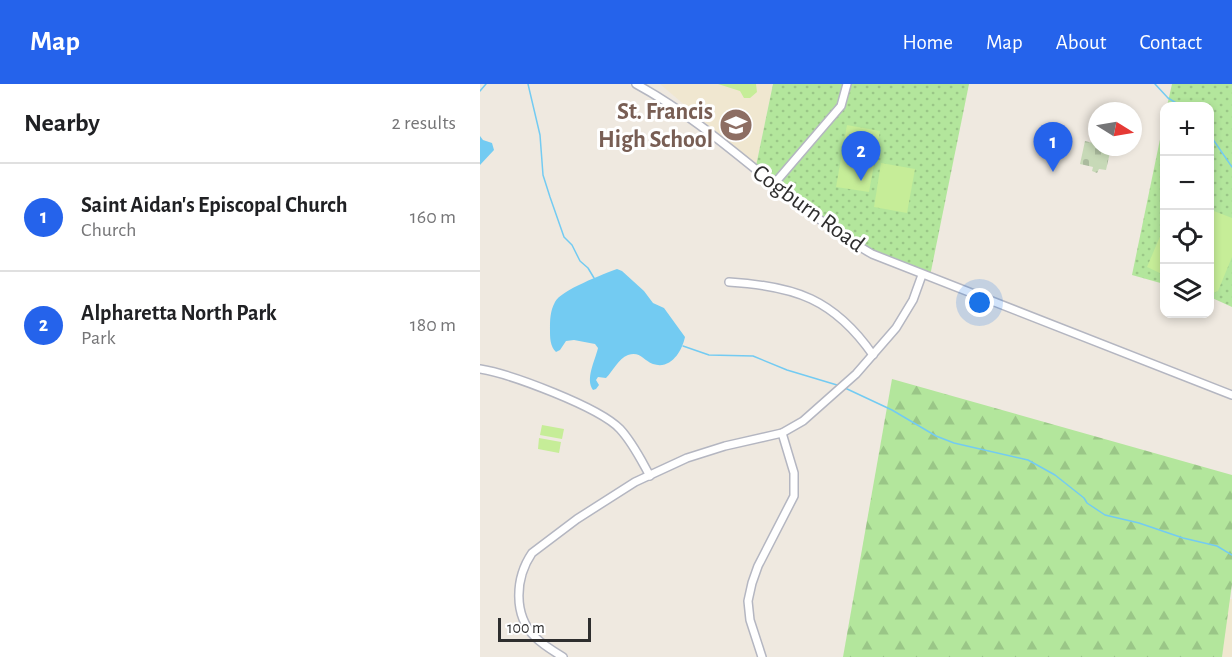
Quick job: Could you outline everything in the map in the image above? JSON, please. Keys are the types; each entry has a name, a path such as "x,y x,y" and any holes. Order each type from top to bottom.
{"street":[{"name":"Cogburn Road","path":"636,84 675,108 826,225 872,254 1232,395"},
{"path":"774,184 841,106 847,84"},
{"path":"563,657 530,632 522,615 519,587 527,561 538,546 635,483 687,458 725,446 782,433 803,421 827,401 873,355 896,328 913,300 922,275"},
{"path":"729,282 784,289 819,303 845,321 873,355"},
{"path":"480,369 536,386 605,417 625,435 650,476"},
{"path":"762,657 750,620 748,602 758,566 794,496 794,472 782,433"}],"shaded area":[{"name":"St. Francis High School","path":"660,84 773,84 756,166"},
{"path":"1229,599 1232,599 1232,657 1222,657"}],"green space":[{"path":"718,84 756,84 757,92 750,98 744,98 740,91"},
{"path":"773,84 969,84 929,281 858,242 795,202 756,166"},
{"path":"1172,84 1232,84 1232,307 1214,299 1214,102 1168,102"},
{"path":"847,125 880,131 869,192 836,187"},
{"path":"1160,139 1160,283 1132,275"},
{"path":"1085,141 1088,142 1088,156 1109,156 1106,170 1099,169 1097,173 1092,171 1093,167 1080,164"},
{"path":"881,163 915,169 907,213 874,207"},
{"path":"1214,211 1232,218 1232,257 1218,291 1214,293"},
{"path":"1160,236 1160,273 1147,267"},
{"path":"892,379 1232,475 1232,584 1222,657 843,657"},
{"path":"542,425 564,429 562,439 540,435"},
{"path":"539,438 561,442 559,453 538,449"}],"water":[{"path":"480,136 483,140 492,143 494,150 480,165"},
{"path":"617,269 644,291 653,303 664,308 685,337 675,358 670,362 653,364 639,355 628,355 618,362 606,378 598,377 596,380 599,385 593,390 590,375 598,348 595,344 574,340 566,341 556,352 550,339 551,312 555,302 565,292"}],"waterway":[{"path":"480,91 486,84"},
{"path":"528,84 540,135 543,175 550,197 564,237 594,278"},
{"path":"1155,84 1174,102"},
{"path":"1214,141 1232,167"},
{"path":"683,346 709,355 753,356 787,370 837,385"},
{"path":"845,388 892,410 936,436 954,443 1028,460 1055,475 1087,503 1105,515 1217,546 1232,555"}],"place":[{"name":"St. Francis High School","path":"736,125"},
{"name":"Saint Aidan's Episcopal Church","path":"1053,172"},
{"name":"Alpharetta North Park","path":"861,181"}]}
